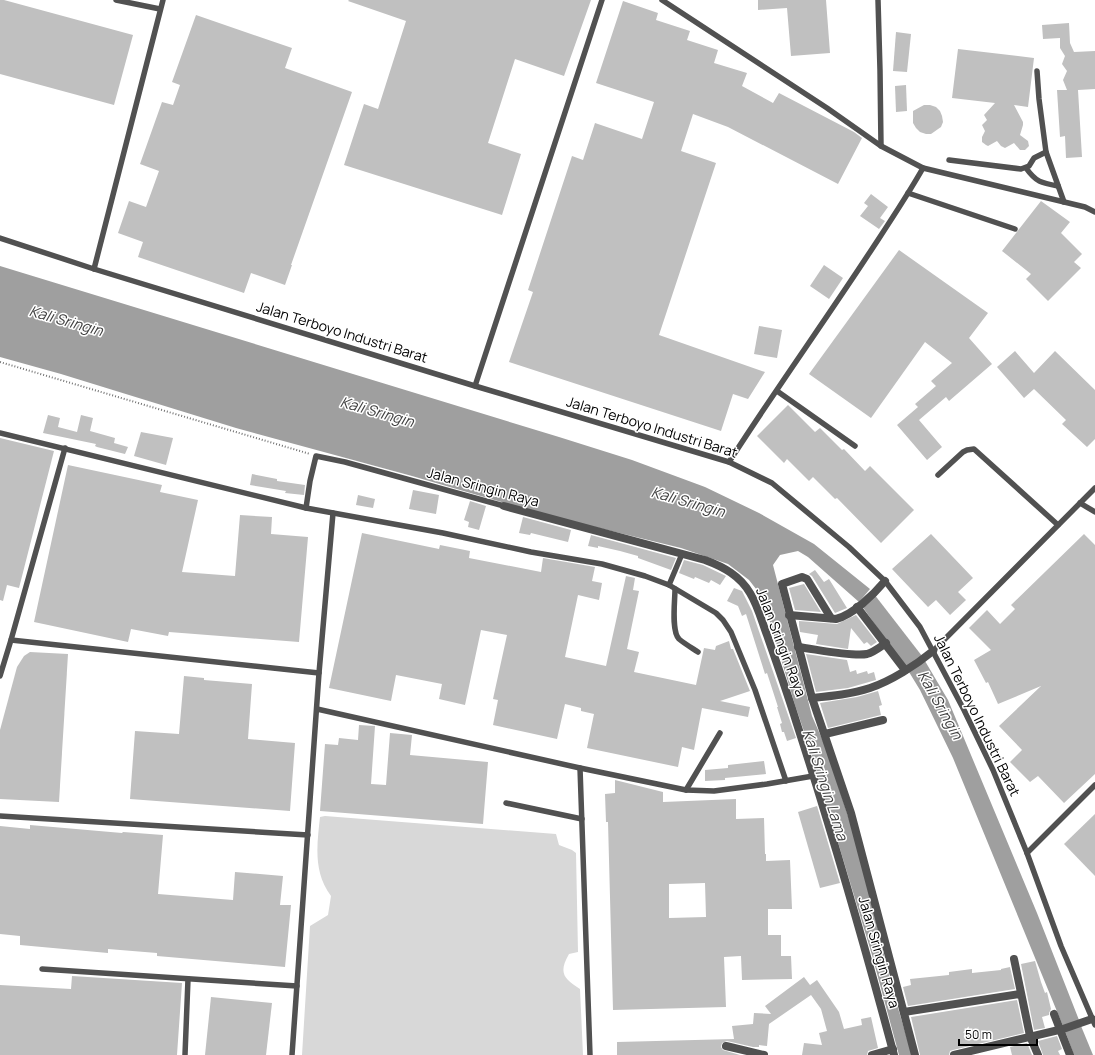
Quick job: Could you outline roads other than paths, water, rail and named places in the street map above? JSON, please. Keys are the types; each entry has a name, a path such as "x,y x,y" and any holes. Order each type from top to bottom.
{"street":[{"name":"Jalan Sringin Raya","path":"504,506 631,539 722,566 737,577 751,594 782,678 813,776 876,988 893,1052"},
{"path":"831,618 805,577 782,584 812,698 851,813 915,1055"},
{"path":"790,615 840,618 858,607 883,583"},
{"path":"858,607 906,669"},
{"path":"798,647 831,652 863,654 873,651 886,643"},
{"path":"812,698 869,689 906,669 930,653"},
{"path":"825,734 883,720"},
{"path":"1014,959 1020,994 1030,1036 1038,1055"},
{"path":"904,1012 1020,994"},
{"path":"1054,1014 1070,1055"},
{"path":"954,1055 1091,1022"},
{"path":"726,1046 764,1055"},
{"path":"872,1055 893,1052"}],"lane":[{"path":"116,0 160,10"},
{"path":"94,269 163,0"},
{"path":"475,386 602,0"},
{"path":"662,0 827,108 881,146 923,168 1085,207 1095,212"},
{"path":"878,0 881,146"},
{"path":"1037,71 1046,152 1064,202"},
{"path":"948,160 1021,169 1029,166 1034,158 1046,152"},
{"path":"729,462 820,327 923,168"},
{"path":"1026,168 1036,180 1058,186"},
{"path":"908,193 1015,229"},
{"name":"Jalan Terboyo Industri Barat","path":"0,238 94,269 729,462 772,482 849,547 883,583 920,627 930,653 964,710 993,770 1027,853 1091,1022"},
{"path":"777,391 855,446"},
{"path":"0,433 306,508 443,533 531,552 602,564 645,576 669,585 716,613 731,632 755,690 786,781"},
{"path":"0,676 65,448"},
{"path":"938,475 962,452 974,449 1058,525"},
{"name":"Jalan Sringin Raya","path":"306,508 316,456 345,462 504,506"},
{"path":"930,653 1095,488"},
{"path":"1080,503 1095,512"},
{"path":"292,1055 319,673 333,513"},
{"path":"669,585 682,554"},
{"path":"675,589 674,627 676,634 679,639 698,652"},
{"path":"11,640 319,673"},
{"path":"317,709 580,768 686,790 714,791 813,776"},
{"path":"686,790 720,734"},
{"path":"580,768 590,1055"},
{"path":"1027,853 1095,785"},
{"path":"506,803 582,819"},
{"path":"0,816 308,835"},
{"path":"42,969 297,986"},
{"path":"185,1055 188,979"}],"water":[{"path":"0,266 559,437 632,460 705,487 759,513 814,544 870,589 859,602 808,557 798,551 780,555 773,565 812,716 826,748 859,850 892,988 912,1055 899,1055 872,955 769,619 760,594 749,580 728,564 681,548 550,516 412,476 236,428 61,374 0,357"},
{"path":"874,594 922,656 905,667 862,606"},
{"name":"Kali Sringin","path":"925,661 948,700 1037,913 1079,1020 1063,1026 953,758 920,690 909,672"},
{"path":"1081,1026 1093,1055 1074,1055 1065,1031"}],"water label":[{"name":"Kali Sringin Lama","path":"825,785"}]}
